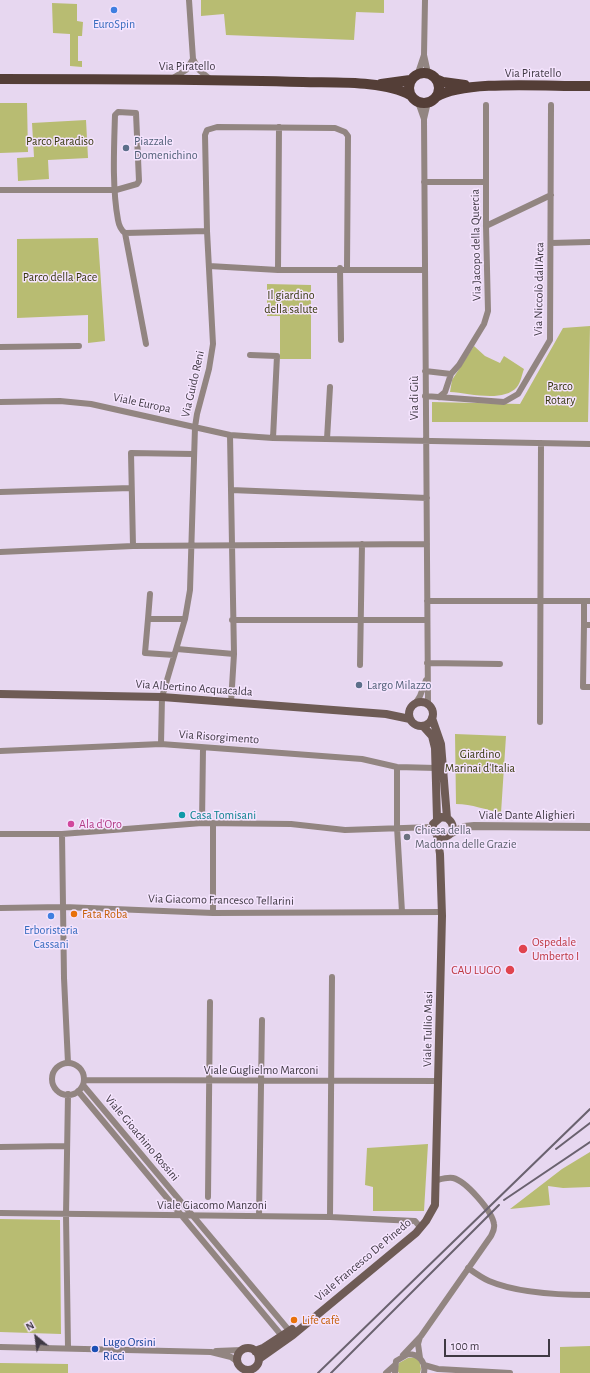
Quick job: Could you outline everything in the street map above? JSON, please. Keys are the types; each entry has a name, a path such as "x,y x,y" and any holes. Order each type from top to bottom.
{"main road":[{"path":"410,95 408,90 410,80 428,75 439,88 428,100"},
{"name":"Via Piratello","path":"428,75 443,82 475,87"},
{"name":"Via Piratello","path":"0,79 210,79 373,85 410,80"},
{"name":"Via Piratello","path":"373,85 405,92 428,100 454,90 475,87 590,86"},
{"name":"Via Albertino Acquacalda","path":"0,694 162,697 386,714 410,719"},
{"path":"428,704 421,702 413,706 410,719 415,724 423,726 432,736 436,768 437,819 433,827"},
{"name":"Viale Tullio Masi","path":"428,704 433,710 432,718 441,744 450,820 453,827 440,854"},
{"name":"Via Albertino Acquacalda","path":"386,714 413,706"},
{"path":"423,726 429,723 432,718"},
{"path":"437,819 450,820"},
{"name":"Viale Tullio Masi","path":"433,827 437,836 440,854 442,912 437,1180 435,1205"},
{"path":"437,836 442,838 450,835"},
{"name":"Viale Francesco De Pinedo","path":"259,1360 288,1334 318,1312 420,1228 432,1213 435,1205"},
{"name":"Viale Francesco De Pinedo","path":"255,1351 288,1334"},
{"path":"249,1348 255,1351 259,1360 257,1366 250,1371 239,1367 238,1356 242,1350 249,1348"}],"street":[{"path":"189,0 193,59 199,70 210,79"},
{"path":"425,0 424,55 428,75"},
{"path":"424,55 428,75"},
{"path":"172,79 186,70 193,59"},
{"name":"Via di Giù","path":"428,100 424,119 428,704"},
{"name":"Via di Giù","path":"424,119 428,100"},
{"name":"Via Jacopo della Quercia","path":"439,397 444,392 451,374 459,365 487,318 486,105"},
{"name":"Via Niccolò dall'Arca","path":"425,396 504,402 518,394 550,340 551,105"},
{"path":"0,190 116,190 136,184 139,181 138,114 136,112 118,112 115,115 116,190 120,229 125,233 207,231"},
{"name":"Via Guido Reni","path":"161,744 162,697 184,619 190,590 195,427 209,369 213,344 207,231 205,135 207,130 217,127 279,127"},
{"path":"278,270 279,127 335,128 346,132 348,136 341,340"},
{"path":"424,182 486,182"},
{"path":"486,226 551,195"},
{"path":"125,233 146,344"},
{"path":"551,243 590,242"},
{"path":"209,266 278,270 343,268 424,270"},
{"path":"0,347 79,346"},
{"path":"250,355 276,356 273,438"},
{"path":"425,371 451,374"},
{"path":"327,439 330,387"},
{"name":"Viale Europa","path":"0,402 60,401 91,404 230,434 273,438 590,444"},
{"path":"230,434 232,620 234,654 232,703"},
{"path":"540,722 541,443"},
{"path":"133,546 131,453 193,454"},
{"path":"0,492 131,488"},
{"path":"231,490 427,498"},
{"path":"360,665 362,544"},
{"path":"0,552 133,546 427,544"},
{"path":"150,594 145,653 175,652 234,654"},
{"path":"427,601 587,601 583,687 590,687"},
{"path":"148,619 184,619"},
{"path":"232,620 427,620"},
{"path":"427,664 500,664"},
{"name":"Via di Giù","path":"413,706 420,696 427,677"},
{"name":"Via Risorgimento","path":"0,751 161,744 362,758 397,767 436,768"},
{"path":"202,823 203,748"},
{"path":"397,767 397,827 402,912"},
{"name":"Viale Dante Alighieri","path":"450,820 464,827 590,827"},
{"path":"0,834 62,834 202,823 291,824 345,830 397,827 433,827"},
{"path":"213,823 213,913"},
{"name":"Viale Dante Alighieri","path":"450,835 464,827"},
{"path":"62,834 64,978 68,1063"},
{"name":"Via Giacomo Francesco Tellarini","path":"0,908 64,907 213,913 442,912"},
{"path":"330,1217 332,977"},
{"path":"208,1198 210,1002"},
{"path":"259,1216 262,1020"},
{"path":"68,1063 73,1064 81,1070 83,1083 78,1091 68,1094 56,1089 52,1080 54,1071 58,1067 68,1063"},
{"name":"Viale Guglielmo Marconi","path":"83,1083 209,1080 438,1081"},
{"name":"Viale Gioachino Rossini","path":"83,1083 194,1216 288,1334"},
{"name":"Viale Gioachino Rossini","path":"78,1091 183,1216 288,1334"},
{"path":"68,1094 66,1215 68,1348"},
{"path":"0,1147 67,1146"},
{"path":"386,1373 421,1336 491,1236 494,1229 494,1223 486,1209 463,1183 452,1178 437,1180"},
{"name":"Viale Giacomo Manzoni","path":"0,1213 330,1217 415,1221 420,1228"},
{"path":"468,1268 489,1281 515,1289 573,1295 590,1295"},
{"path":"421,1336 418,1344 420,1358 424,1365 424,1373 438,1369"},
{"path":"0,1347 210,1352 242,1350"},
{"path":"210,1352 231,1356 239,1367"},
{"path":"403,1355 412,1354 420,1358"},
{"path":"395,1365 395,1373"},
{"path":"424,1365 438,1369 482,1373 510,1373"}],"green space":[{"path":"201,0 384,0 384,13 356,12 354,40 226,35 224,14 201,16"},
{"path":"52,3 77,4 77,21 83,22 82,36 78,36 78,61 82,61 82,67 70,66 70,34 53,33"},
{"path":"0,103 27,103 28,152 0,153"},
{"name":"Parco Paradiso","path":"86,120 88,158 48,160 49,179 18,181 17,158 34,157 32,123"},
{"name":"Parco della Pace","path":"98,238 105,341 88,343 88,315 17,318 17,239"},
{"name":"Il giardino della salute","path":"267,284 311,285 311,359 280,359 280,316 267,316"},
{"name":"Parco Rotary","path":"590,326 588,422 432,422 432,402 520,404 563,328"},
{"path":"474,346 485,356 500,363 504,356 524,369 517,387 511,392 495,396 450,392 452,380"},
{"name":"Giardino Marinai d'Italia","path":"455,734 506,736 501,813 473,806 456,804"},
{"path":"428,1144 424,1211 373,1211 373,1187 365,1185 367,1148"},
{"path":"590,1152 590,1187 563,1188 548,1186 550,1205 510,1209 562,1169"},
{"path":"0,1219 60,1220 61,1334 0,1332"},
{"path":"590,1346 590,1373 560,1373 560,1347"},
{"path":"419,1357 421,1369 420,1373 399,1373 397,1370 399,1363 408,1358"},
{"path":"0,1363 68,1364 68,1373 0,1373"}],"railway":[{"path":"318,1373 590,1109"},
{"path":"556,1149 590,1123"},
{"path":"504,1200 590,1142"},
{"path":"331,1373 499,1205"}],"place":[{"name":"EuroSpin","path":"114,10"},
{"name":"Piazzale Domenichino","path":"126,148"},
{"name":"Largo Milazzo","path":"359,685"},
{"name":"Casa Tomisani","path":"182,815"},
{"name":"Ala d'Oro","path":"71,824"},
{"name":"Chiesa della Madonna delle Grazie","path":"407,837"},
{"name":"Fata Roba","path":"74,914"},
{"name":"Erboristeria Cassani","path":"51,916"},
{"name":"Ospedale Umberto I","path":"523,949"},
{"name":"CAU LUGO","path":"510,970"},
{"name":"Life cafè","path":"294,1320"},
{"name":"Lugo Orsini Ricci","path":"95,1349"}]}
